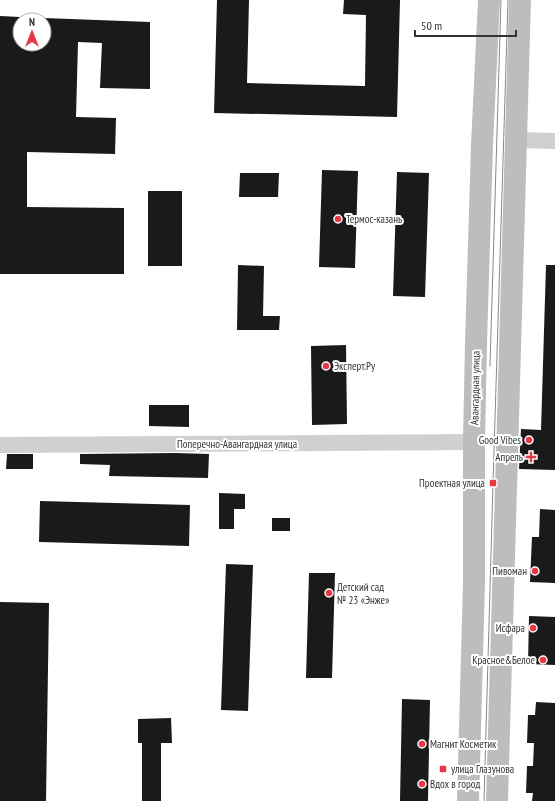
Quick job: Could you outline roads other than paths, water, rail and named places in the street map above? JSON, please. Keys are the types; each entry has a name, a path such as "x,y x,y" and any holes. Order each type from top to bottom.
{"main road":[{"name":"Авангардная улица","path":"468,801 474,583 474,442 482,145 489,0"},
{"path":"497,801 520,0"}],"street":[{"path":"515,140 555,141"},
{"name":"Поперечно-Авангардная улица","path":"0,445 474,442"}],"tram line":[{"path":"490,366 501,0"},
{"path":"484,801 508,0"}],"place":[{"name":"Термос-казань","path":"338,219"},
{"name":"Эксперт.Ру","path":"326,366"},
{"name":"Good Vibes","path":"529,440"},
{"name":"Апрель","path":"531,457"},
{"name":"Проектная улица","path":"493,483"},
{"name":"Пивоман","path":"535,571"},
{"name":"Детский сад № 23 «Энже»","path":"329,593"},
{"name":"Исфара","path":"533,628"},
{"name":"Красное&Белое","path":"543,660"},
{"name":"Магнит Косметик","path":"422,744"},
{"name":"улица Глазунова","path":"443,769"},
{"name":"Вдох в город","path":"422,784"}]}
